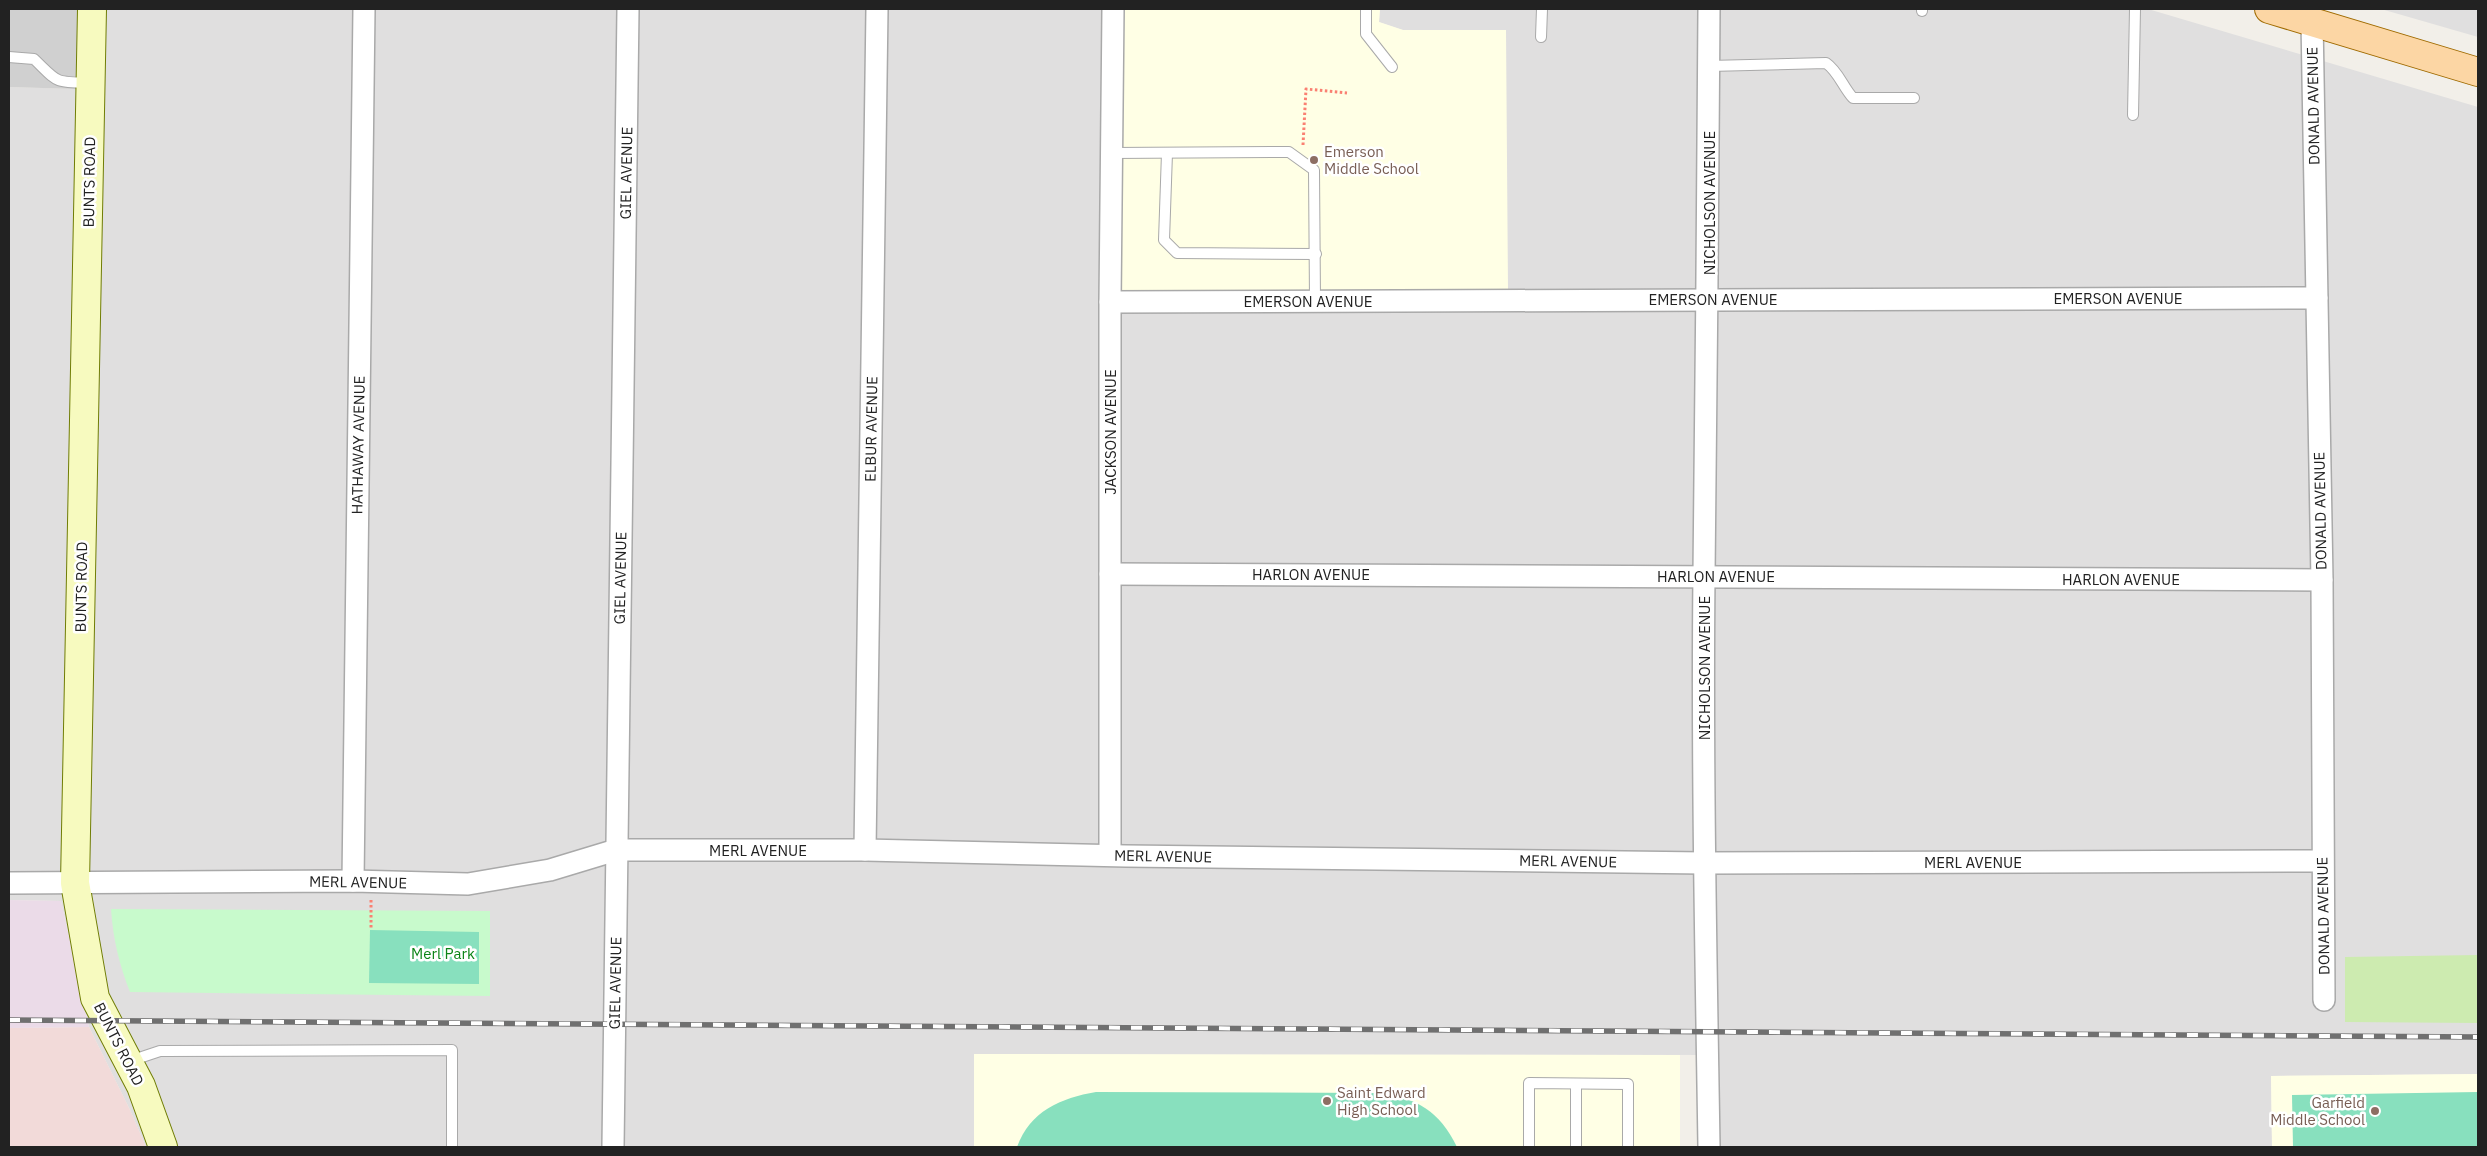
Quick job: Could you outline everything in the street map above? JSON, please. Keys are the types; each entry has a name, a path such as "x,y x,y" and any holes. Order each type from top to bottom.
{"main road":[{"path":"2270,9 2478,72"}],"street":[{"name":"BUNTS ROAD","path":"92,9 75,883 95,998 141,1086 163,1147"},
{"name":"HATHAWAY AVENUE","path":"362,881 364,9"},
{"name":"GIEL AVENUE","path":"613,1147 628,9"},
{"name":"ELBUR AVENUE","path":"865,850 877,9"},
{"name":"JACKSON AVENUE","path":"1110,855 1110,302 1113,9"},
{"name":"NICHOLSON AVENUE","path":"1709,9 1709,299 1704,576 1704,863 1709,1147"},
{"name":"DONALD AVENUE","path":"2312,22 2322,580 2324,1000"},
{"name":"EMERSON AVENUE","path":"1110,302 2317,298"},
{"name":"HARLON AVENUE","path":"1110,574 2322,580"},
{"name":"MERL AVENUE","path":"9,883 362,881 468,884 550,870 616,850 865,850 1704,863 2322,861"}],"lane":[{"path":"1366,9 1366,34 1392,67"},
{"path":"1541,37 1542,9"},
{"path":"2133,115 2135,9"},
{"path":"9,57 34,59 50,76 61,82 91,83"},
{"path":"1709,66 1826,64 1832,67 1842,87 1853,98 1914,98"},
{"path":"1111,153 1289,152 1314,170 1315,301"},
{"path":"1167,153 1164,240 1177,253 1316,254"},
{"path":"128,1061 160,1051 452,1050 452,1147"},
{"path":"1529,1147 1528,1083 1628,1084 1628,1147"},
{"path":"1576,1084 1576,1147"}],"path":[{"path":"1303,148 1306,89 1347,93"},
{"path":"362,881 371,930"}],"shaded area":[{"path":"9,9 78,9 76,89 9,87"},
{"path":"78,9 1124,9 1120,293 1506,30 1403,30 1379,22 1380,9 2148,9 2478,107 2478,1074 2271,1076 2272,1147 1718,1147 1718,1055 974,1054 974,1147 146,1147 89,1027 61,901 9,900 9,87 76,89"},
{"name":"Emerson Middle School","path":"1124,9 1380,9 1379,22 1403,30 1506,30 1508,290 1120,294"},
{"path":"2381,9 2478,9 2478,37"},
{"path":"9,900 61,901 89,1027 9,1028"},
{"path":"89,1027 146,1147 9,1147 9,1028"},
{"name":"Saint Edward High School","path":"974,1054 1680,1055 1680,1147 974,1147"},
{"name":"Garfield Middle School","path":"2478,1074 2478,1147 2272,1147 2271,1076"}],"green space":[{"name":"Merl Park","path":"111,909 490,911 490,996 130,992 117,951"},
{"path":"370,930 479,932 479,984 369,983"},
{"path":"2478,955 2478,1023 2345,1022 2345,957"},
{"path":"1096,1092 1378,1093 1392,1095 1416,1103 1435,1115 1457,1147 1017,1147 1030,1124 1048,1108 1071,1098"},
{"name":"Garfield Middle School","path":"2478,1092 2478,1147 2293,1147 2292,1095"}],"railway":[{"path":"9,1020 2478,1037"}],"place":[{"name":"Emerson Middle School","path":"1314,160"},
{"name":"Saint Edward High School","path":"1327,1101"},
{"name":"Garfield Middle School","path":"2375,1111"}]}
